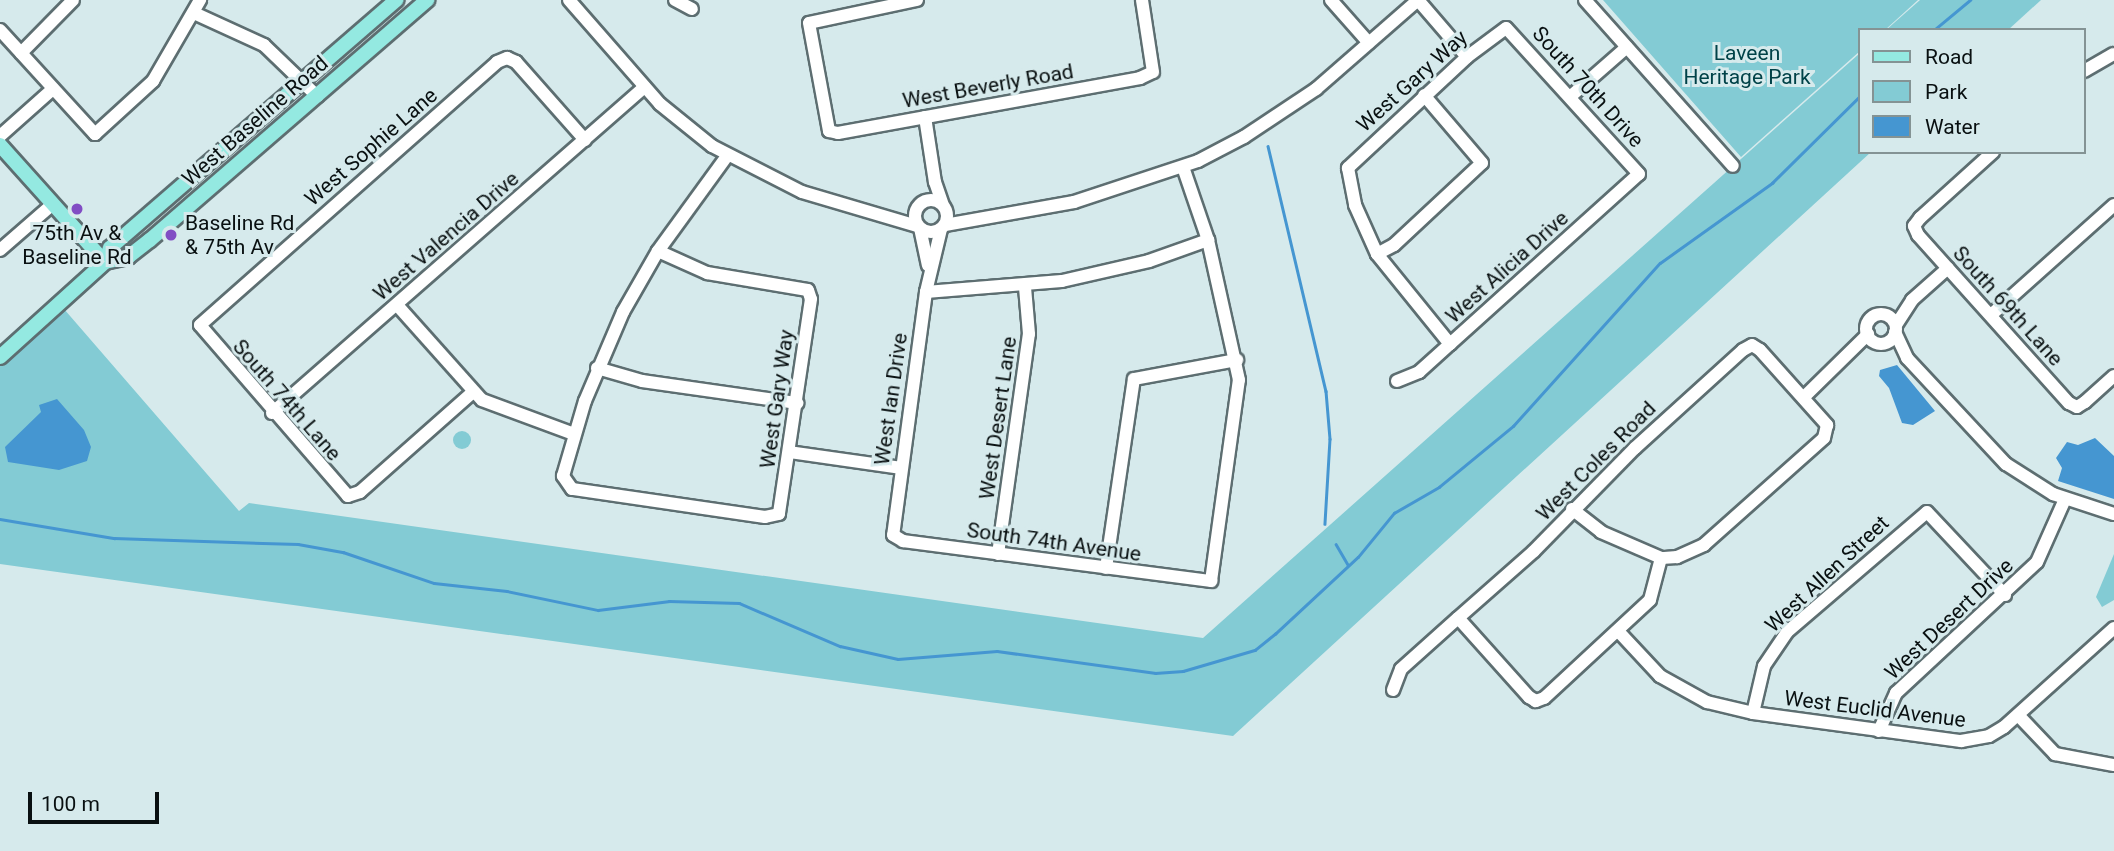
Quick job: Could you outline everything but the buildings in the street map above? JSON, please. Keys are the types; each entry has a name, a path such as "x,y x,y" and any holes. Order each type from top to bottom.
{"main road":[{"name":"West Baseline Road","path":"0,357 105,262 110,248 396,0"},
{"name":"West Baseline Road","path":"105,262 128,257 150,240 426,0"},
{"path":"0,145 105,262"}],"street":[{"path":"20,53 73,0"},
{"path":"0,30 95,134 153,81 200,0"},
{"path":"569,0 644,86 695,134 727,156 802,192 874,211 930,232 994,215 1074,202 1183,167 1283,112 1418,0 1467,57"},
{"path":"675,0 692,9"},
{"name":"West Beverly Road","path":"917,0 808,23 829,131 838,133 1153,72 1143,0"},
{"path":"1331,0 1369,43"},
{"path":"1585,0 1733,166"},
{"path":"194,13 264,44 304,80 317,96"},
{"name":"West Gary Way","path":"1377,254 1355,205 1348,168 1424,95 1467,57 1506,28"},
{"name":"South 70th Drive","path":"1506,28 1571,96 1639,174"},
{"path":"1571,96 1627,47"},
{"path":"2086,70 2114,54"},
{"name":"West Sophie Lane","path":"200,325 507,58 516,62 585,140"},
{"name":"West Valencia Drive","path":"272,413 644,86"},
{"path":"0,136 52,89"},
{"path":"1424,95 1482,163 1404,237 1377,254 1450,344"},
{"path":"925,117 931,163 944,206 943,227"},
{"name":"South 69th Lane","path":"1991,154 1914,226 1991,316 2077,407 2114,376"},
{"path":"397,305 473,393 497,409 575,434 597,368 658,251 727,156"},
{"path":"919,227 918,205 931,163"},
{"path":"1106,568 1134,379 1237,360 1208,240 1183,167"},
{"name":"West Alicia Drive","path":"1396,381 1419,372 1639,174"},
{"path":"874,211 934,200 944,206 994,215"},
{"path":"1,248 53,204"},
{"path":"1991,316 2114,205"},
{"name":"West Ian Drive","path":"919,227 929,269"},
{"name":"West Ian Drive","path":"893,534 929,269 943,227"},
{"path":"926,292 1026,287 1149,261 1208,240"},
{"name":"West Gary Way","path":"575,434 564,484 572,489 737,513 779,514 811,299 808,289 707,273 658,251"},
{"path":"1948,268 1912,300 1869,320 1875,340 1907,358 1987,448 2016,471 2065,499 2114,514"},
{"name":"West Desert Lane","path":"998,554 1029,334 1026,287"},
{"path":"1804,397 1848,357 1896,328 1912,300"},
{"path":"1881,314 1896,328 1907,358"},
{"name":"South 74th Lane","path":"200,325 272,413 348,496 359,492 473,393"},
{"name":"West Coles Road","path":"1393,690 1401,669 1534,551 1572,509 1742,350 1752,345 1760,350 1804,397 1828,430 1704,545 1684,555 1661,558"},
{"name":"South 74th Avenue","path":"893,534 903,541 1211,581 1236,421 1237,360"},
{"path":"597,368 642,381 797,403"},
{"path":"789,452 901,468"},
{"name":"West Desert Drive","path":"1879,731 1896,692 2005,595 2037,562 2065,499"},
{"path":"1458,618 1536,701 1619,632 1650,600 1661,558 1601,532 1572,509"},
{"name":"West Allen Street","path":"1753,713 1764,666 1781,639 1927,512 2005,595"},
{"name":"West Euclid Avenue","path":"1619,632 1676,688 1707,702 1753,713 1879,731 1975,740 2004,727 2114,628"},
{"path":"2018,715 2055,754 2114,765"}],"green space":[{"name":"Laveen Heritage Park","path":"1603,0 1918,0 1887,28 1858,28 1858,53 1741,157"},
{"path":"1920,0 2041,0 2010,28 1888,28"},
{"path":"1858,55 1858,154 1869,154 1233,736 0,564 0,365 64,309 239,511 249,503 1203,638"},
{"path":"462,431 470,436 471,440 466,448 462,449 454,444 453,440 458,432"},
{"path":"2114,554 2114,600 2102,607 2096,597"}],"water":[{"path":"1897,365 1935,411 1913,425 1902,423 1889,388 1879,376 1880,370"},
{"path":"57,399 84,430 91,447 87,461 59,470 8,462 5,447 41,412 39,405"},
{"path":"2095,438 2114,456 2114,499 2058,481 2062,468 2056,458 2067,442 2078,445"}],"waterway":[{"path":"1936,28 1970,0"},
{"path":"0,519 114,538 298,544 343,552 434,583 507,591 598,610 669,601 739,603 840,646 898,659 997,651 1155,673 1183,671 1255,650 1275,634 1358,557 1394,513 1439,487 1513,426 1660,263 1772,183 1858,98"},
{"path":"1268,146 1326,391 1330,439 1325,524"},
{"path":"1336,544 1348,565"}],"place":[{"name":"75th Av & Baseline Rd","path":"77,209"},
{"name":"Baseline Rd & 75th Av","path":"171,235"}]}
